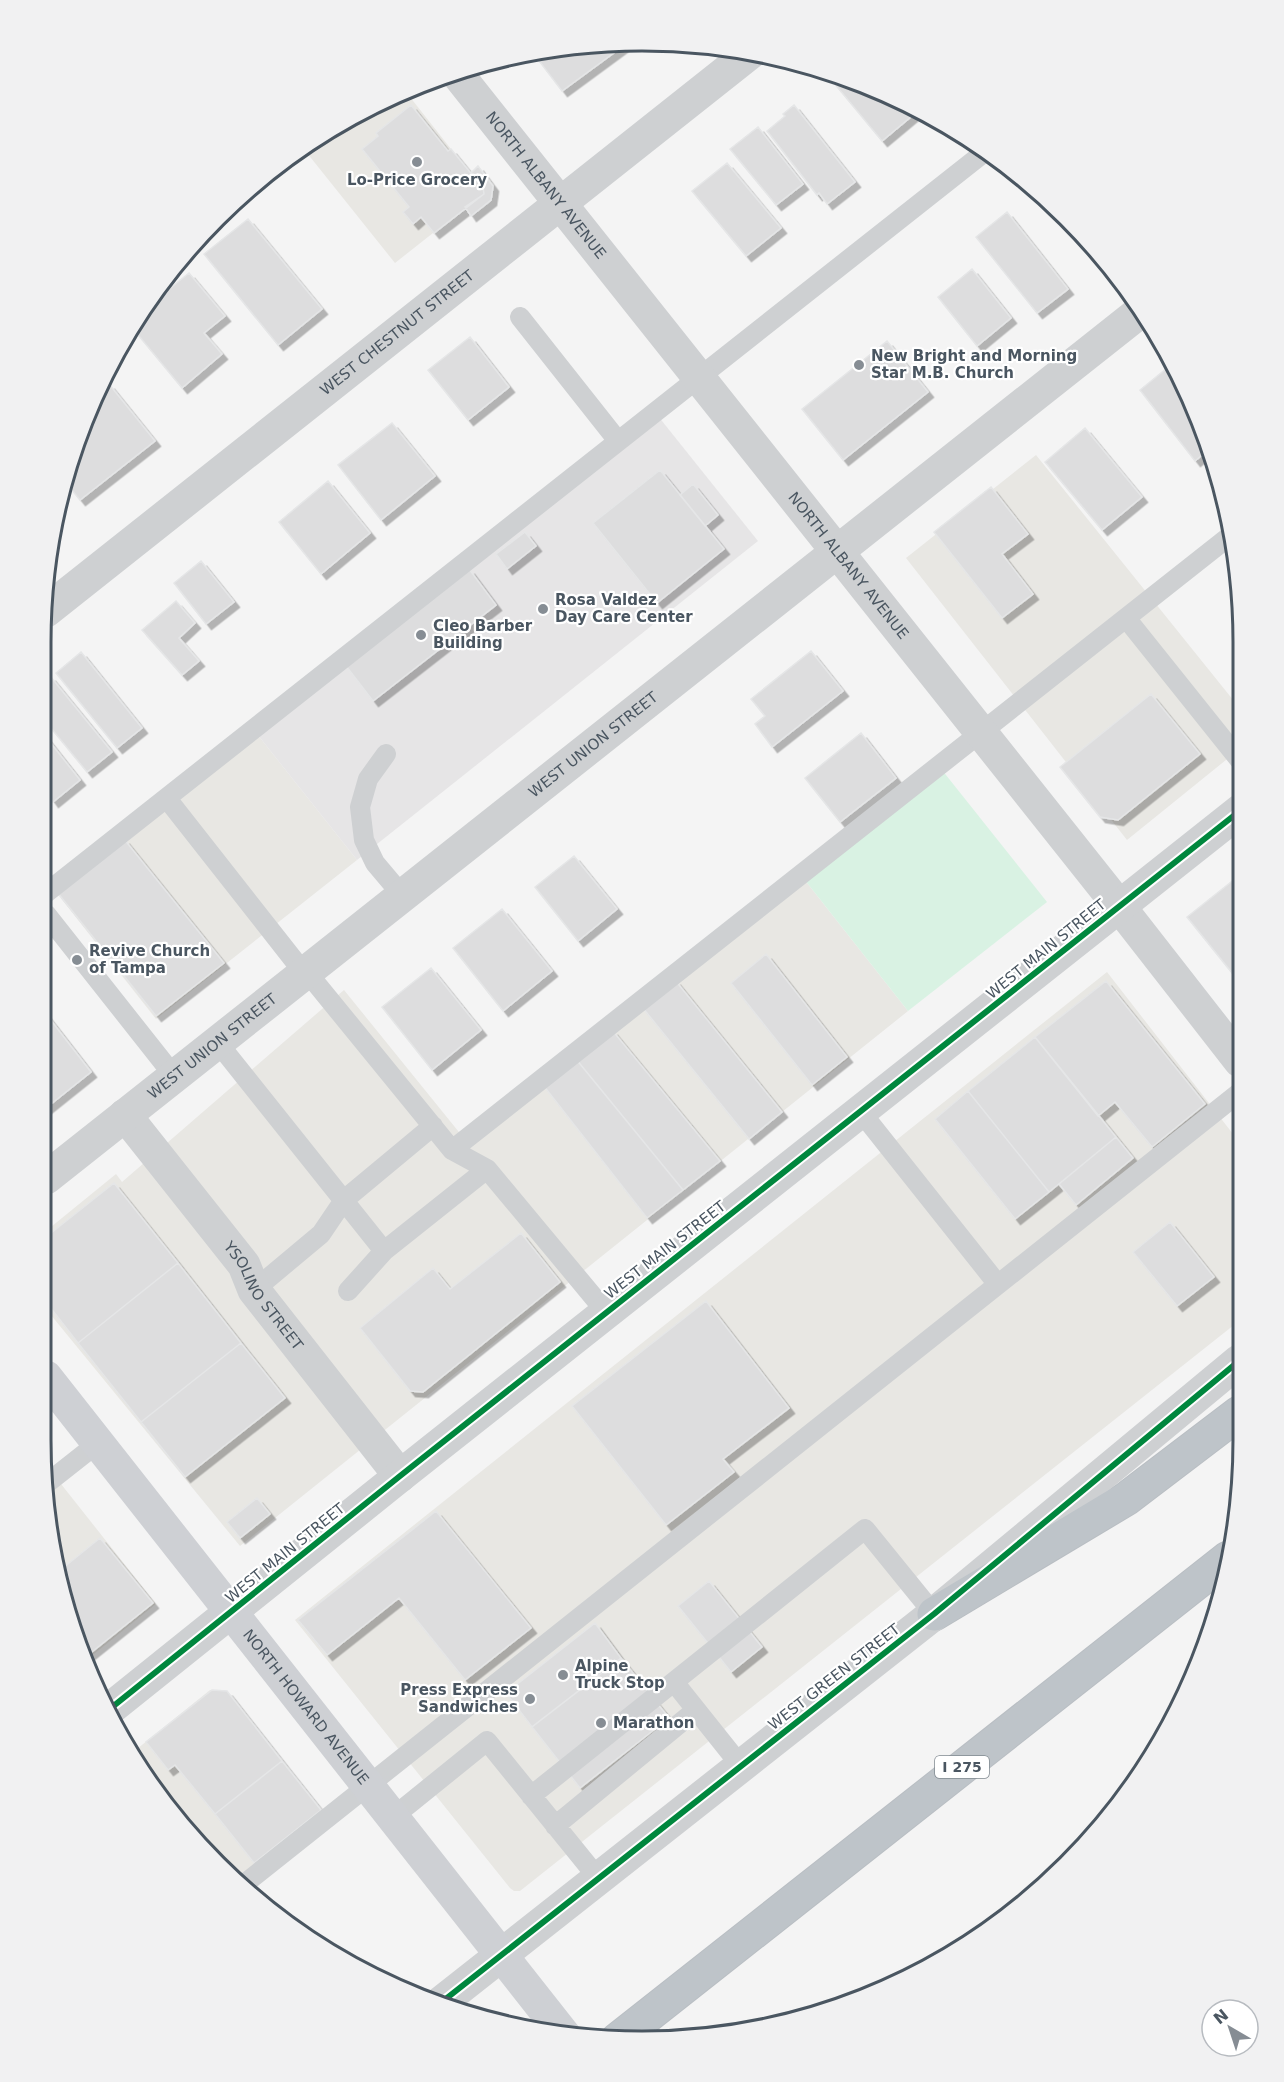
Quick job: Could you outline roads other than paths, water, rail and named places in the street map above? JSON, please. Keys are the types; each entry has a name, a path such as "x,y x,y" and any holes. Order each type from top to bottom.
{"highway":[{"path":"934,1614 1126,1499 1233,1418"},
{"name":"I 275","path":"630,2031 1220,1564"}],"main road":[{"name":"NORTH HOWARD AVENUE","path":"51,1383 556,2025"}],"street":[{"name":"WEST CHESTNUT STREET","path":"52,606 742,60"},
{"name":"NORTH ALBANY AVENUE","path":"461,79 1233,1052"},
{"name":"WEST UNION STREET","path":"51,1174 1134,316"},
{"name":"WEST MAIN STREET","path":"114,1705 606,1312 1233,816"},
{"name":"YSOLINO STREET","path":"125,1115 244,1265 254,1290 400,1476"},
{"name":"WEST GREEN STREET","path":"447,1998 934,1614 1233,1366"}],"lane":[{"path":"51,889 979,157"},
{"path":"520,317 618,441"},
{"path":"452,1150 1224,540"},
{"path":"1126,618 1233,752"},
{"path":"386,754 369,779 360,807 364,840 375,863 402,895"},
{"path":"172,805 305,972 452,1150 487,1170 606,1312"},
{"path":"51,920 174,1076"},
{"path":"218,1043 384,1251"},
{"path":"248,1881 1233,1098"},
{"path":"861,1112 992,1277"},
{"path":"254,1290 321,1234 344,1200 433,1126"},
{"path":"348,1291 384,1251 487,1170"},
{"path":"52,1479 98,1443"},
{"path":"531,1796 865,1528 934,1614"},
{"path":"674,1682 741,1766"},
{"path":"555,1826 696,1710"},
{"path":"393,1817 487,1741 598,1878"}],"place":[{"name":"Lo-Price Grocery","path":"417,162"},
{"name":"New Bright and Morning Star M.B. Church","path":"859,365"},
{"name":"Rosa Valdez Day Care Center","path":"543,609"},
{"name":"Cleo Barber Building","path":"421,635"},
{"name":"Revive Church of Tampa","path":"77,960"},
{"name":"Alpine Truck Stop","path":"563,1675"},
{"name":"Press Express Sandwiches","path":"530,1699"},
{"name":"Marathon","path":"601,1723"}]}
